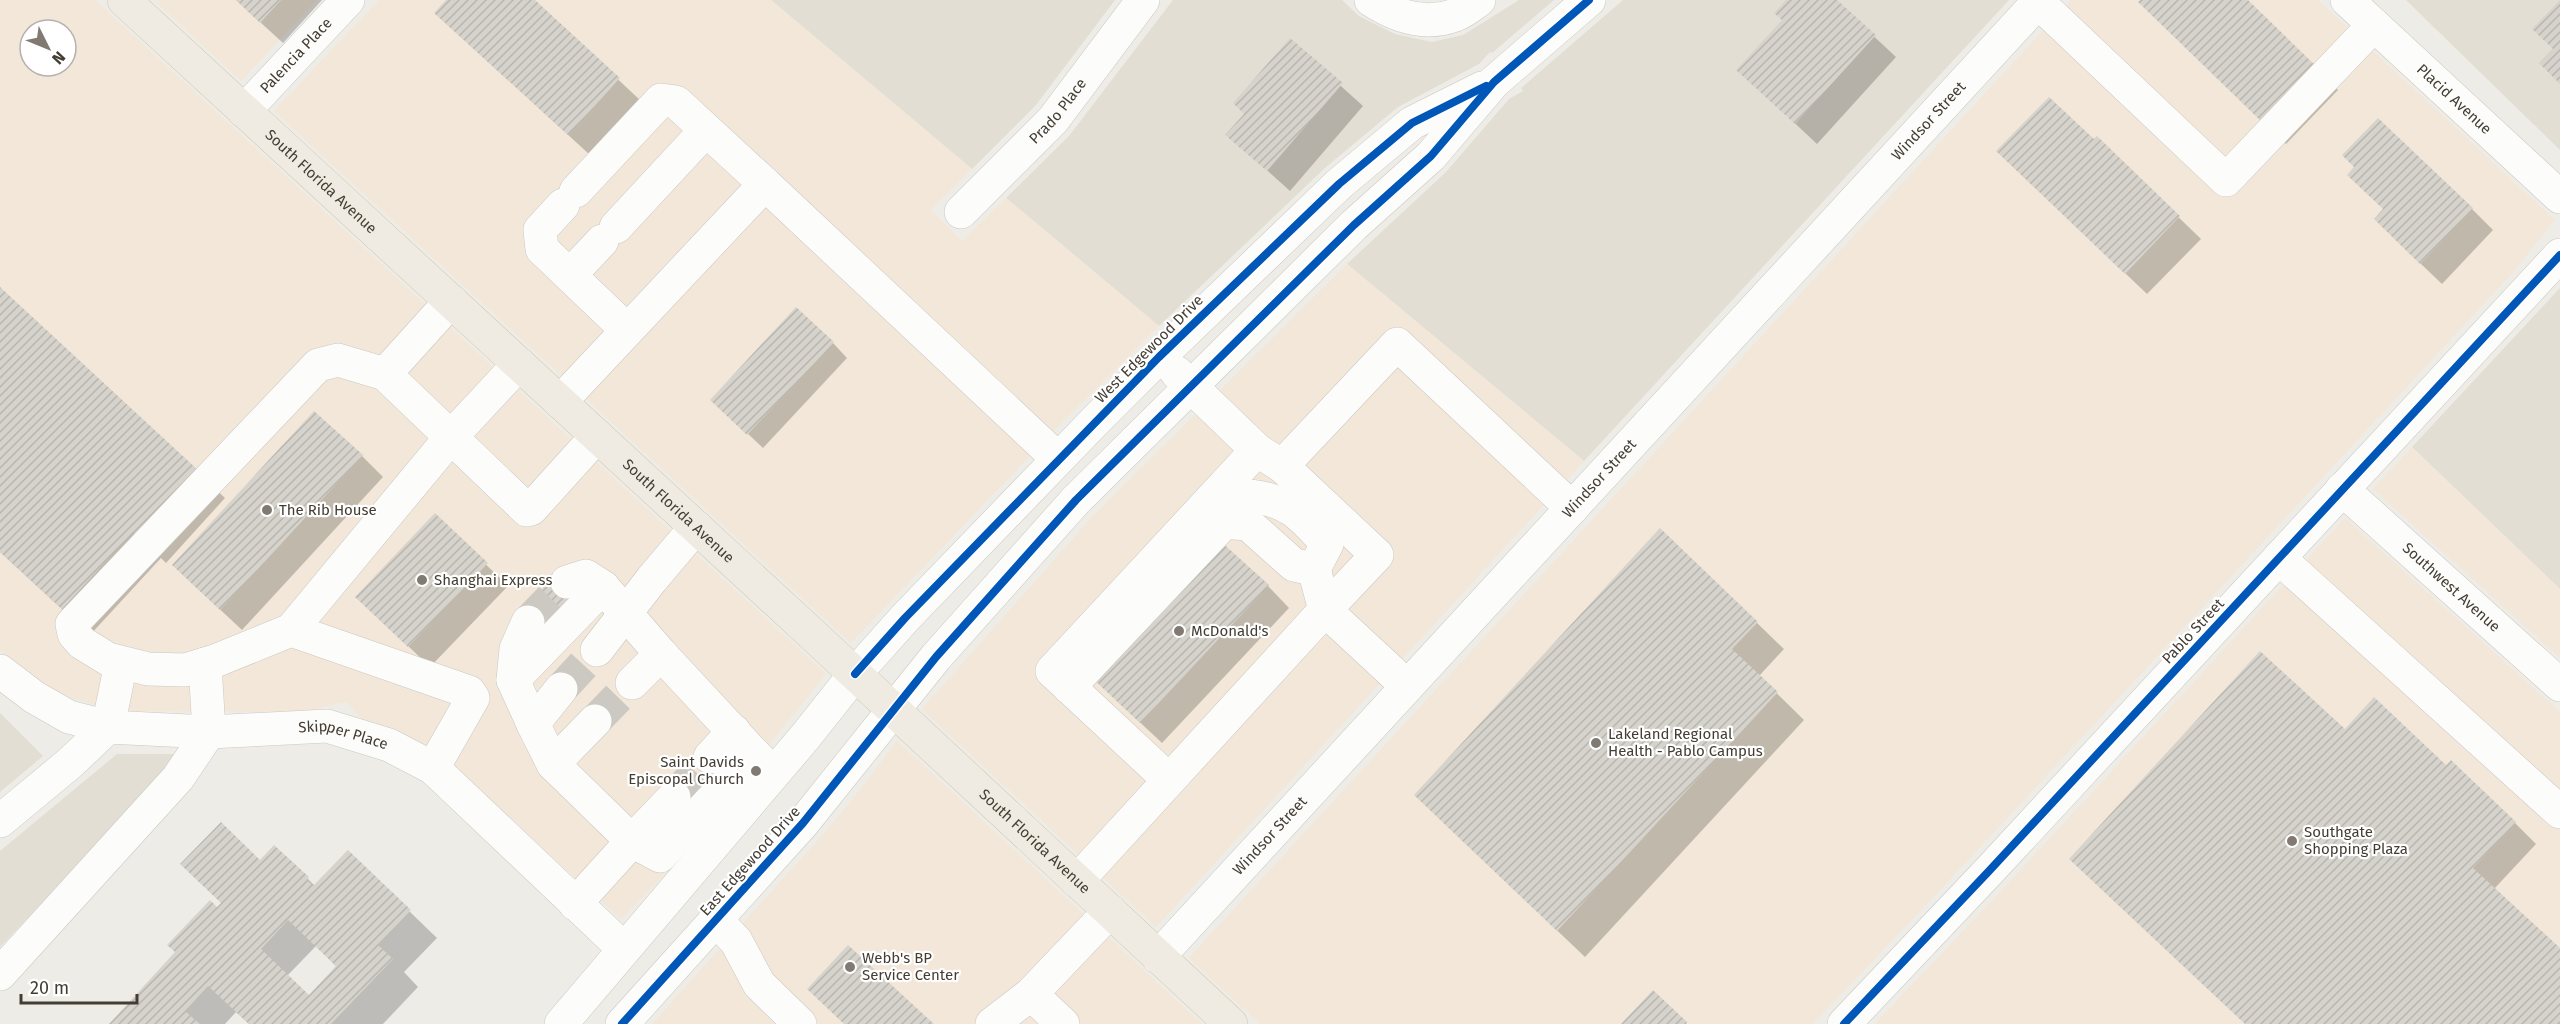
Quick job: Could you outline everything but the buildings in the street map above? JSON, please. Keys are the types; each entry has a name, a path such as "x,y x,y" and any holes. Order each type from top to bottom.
{"main road":[{"name":"South Florida Avenue","path":"124,0 597,435 1231,1024"}],"street":[{"name":"Palencia Place","path":"244,111 348,0"},
{"name":"Prado Place","path":"961,212 1053,120 1143,0"},
{"path":"1371,0 1398,14 1425,21 1457,15 1479,0"},
{"name":"West Edgewood Drive","path":"892,710 936,657 1076,500 1354,225 1431,156 1494,82 1589,0"},
{"name":"Placid Avenue","path":"2347,0 2560,197"},
{"path":"2039,1 2226,180 2374,25"},
{"name":"Windsor Street","path":"1158,957 2039,1"},
{"name":"West Edgewood Drive","path":"855,674 905,618 1058,459 1159,357 1339,184 1412,123 1494,82"},
{"path":"627,330 542,249 540,230 661,100 676,102 1058,459"},
{"path":"570,275 706,130"},
{"path":"560,402 765,184"},
{"name":"Pablo Street","path":"1844,1024 1989,872 2560,255"},
{"path":"385,374 451,301"},
{"path":"1169,780 1052,671 1269,458 1397,344 1572,508"},
{"path":"1077,880 1377,555 1159,357"},
{"path":"519,364 451,437 291,630 184,670 148,669 108,660 82,643 74,634 72,624 318,365 338,360 385,374 451,437 527,510 597,435"},
{"name":"Southwest Avenue","path":"2342,489 2560,685"},
{"path":"1069,687 1222,522 1248,524 1294,564 1314,569 1325,610 1407,686"},
{"path":"597,650 696,527"},
{"path":"2279,558 2560,812"},
{"path":"567,582 586,576 603,587 661,654 754,753"},
{"path":"513,680 603,587"},
{"path":"528,622 516,649 513,680 553,764 646,849 692,869"},
{"path":"291,630 469,692 473,698 433,768"},
{"path":"632,683 661,654"},
{"path":"0,821 70,763 108,727 121,663"},
{"path":"0,974 178,778 209,732 205,664"},
{"name":"Skipper Place","path":"0,670 34,696 69,717 108,727 209,732 327,726 389,745 433,768 624,949"},
{"path":"575,904 646,849 754,753 855,674"},
{"path":"533,724 561,689"},
{"name":"East Edgewood Drive","path":"622,1024 803,824 892,710"},
{"path":"553,764 595,722"},
{"path":"710,757 754,753"},
{"path":"561,1024 692,869 754,753"},
{"path":"646,849 674,797"},
{"path":"992,1024 1031,994 1110,911"},
{"path":"715,920 736,941 759,984 800,1024"},
{"path":"1031,994 1063,1024"}],"shaded area":[{"path":"0,0 95,0 826,674 664,875 621,919 439,755 367,724 346,702 298,712 116,711 48,691 0,650"},
{"path":"154,0 317,0 241,81"},
{"path":"379,0 771,0 972,169 931,210 962,241 1006,198 1159,326 1042,443 851,643 274,111"},
{"path":"771,0 1115,0 1036,105 972,169"},
{"path":"1173,0 1342,0 1359,16 1395,34 1432,42 1463,35 1519,0 1554,0 1492,53 1490,52 1479,64 1398,107 1325,168 1159,326 1006,198 1069,136"},
{"path":"1623,0 2009,0 1584,461 1347,264 1446,172 1509,99 1523,91 1521,88"},
{"path":"2071,0 2318,0 2555,220 2515,270 1972,856 1813,1024 1260,1024 1189,958"},
{"path":"2406,0 2560,0 2560,150"},
{"path":"1347,264 1584,461 1156,927 922,709 1093,516"},
{"path":"2560,288 2560,589 2412,447"},
{"path":"2412,447 2560,589 2560,658 2373,489"},
{"path":"2345,518 2560,712 2560,1024 1875,1024 2005,887"},
{"path":"0,713 43,756 0,792"},
{"path":"897,741 1202,1024 652,1024 820,838"},
{"path":"117,754 183,754 0,947 0,851"}],"tunnel":[{"path":"528,622 567,582"},
{"path":"561,689 597,650"},
{"path":"595,721 632,683"},
{"path":"674,797 710,757"}],"cycle path":[{"path":"622,1024 803,823 936,657 1076,500 1354,225 1431,156 1494,82 1589,0"},
{"path":"855,674 905,618 1159,357 1339,184 1412,123 1486,86"},
{"path":"1844,1024 1989,871 2560,255"}],"place":[{"name":"The Rib House","path":"267,510"},
{"name":"Shanghai Express","path":"422,580"},
{"name":"McDonald's","path":"1179,631"},
{"name":"Lakeland Regional Health - Pablo Campus","path":"1596,743"},
{"name":"Saint Davids Episcopal Church","path":"756,771"},
{"name":"Southgate Shopping Plaza","path":"2292,841"},
{"name":"Webb's BP Service Center","path":"850,967"}]}
